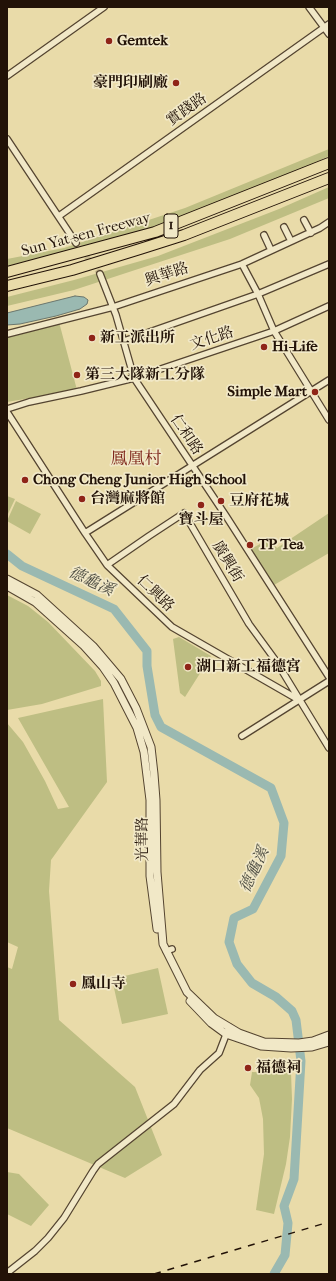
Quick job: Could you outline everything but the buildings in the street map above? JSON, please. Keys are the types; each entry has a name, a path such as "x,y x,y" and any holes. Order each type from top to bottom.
{"highway":[{"name":"Sun Yat-sen Freeway","path":"7,272 155,232 329,163"},
{"name":"Sun Yat-sen Freeway","path":"7,286 72,270 184,235 329,178"}],"street":[{"path":"7,76 104,7"},
{"path":"309,7 326,26 329,34"},
{"name":"實踐路","path":"59,216 326,26"},
{"path":"7,139 76,243"},
{"path":"304,220 311,233"},
{"name":"興華路","path":"7,334 113,307 242,264 311,233 329,222"},
{"path":"284,227 291,241"},
{"path":"264,235 271,250"},
{"path":"242,264 258,294 274,332 329,420"},
{"path":"124,341 258,294 329,264"},
{"name":"仁和路","path":"100,274 119,321 134,378 230,522 329,677"},
{"name":"文化路","path":"7,411 29,402 134,378 274,332 329,306"},
{"path":"85,533 329,380"},
{"name":"仁興路","path":"7,411 107,565 172,626 299,700 329,748"},
{"name":"廣興街","path":"107,565 184,513 249,624 276,662 299,700"},
{"name":"光華路","path":"7,579 37,595 93,646 121,679 136,708 150,747 156,800 163,944 169,950 187,992 227,1030"},
{"name":"光華路","path":"7,586 35,602 78,641 103,668 114,683 137,728 144,752 144,768 150,800 150,876 154,914 160,945 183,994 212,1023 227,1030 264,1042 293,1046 302,1045 329,1035"},
{"path":"242,736 329,681"},
{"path":"7,1273 35,1252 48,1238 64,1218 98,1164 174,1104 200,1070 219,1053 227,1030"},
{"name":"光華路","path":"302,1045 312,1047 329,1042"}],"green space":[{"path":"329,149 329,156 302,169 153,230 7,266 7,259 64,248 185,208"},
{"path":"329,187 329,198 230,239 74,290 7,306 7,297 158,256 279,209"},
{"path":"59,322 77,390 7,402 7,337"},
{"path":"7,496 15,499 7,516"},
{"path":"16,501 41,514 30,534 7,521"},
{"path":"329,513 329,553 274,585 251,549 269,539 277,548"},
{"path":"7,595 28,606 48,622 95,671 101,681 101,686 42,704 7,710"},
{"path":"179,637 211,656 185,697 180,693 173,639"},
{"path":"103,699 107,782 51,860 49,891 59,1020 135,1087 162,1155 125,1178 7,1128 7,967 12,969 18,947 7,942 7,723 23,742 45,781 58,809 69,807 18,718"},
{"path":"158,968 168,1014 122,1024 112,979"},
{"path":"252,1072 291,1073 292,1099 290,1137 286,1164 274,1214 256,1210 264,1154 263,1119 259,1098 250,1085"},
{"path":"7,1172 19,1174 49,1205 31,1226 7,1214"}],"water":[{"path":"75,296 84,297 88,300 87,304 80,309 56,316 20,324 7,325 7,313"}],"waterway":[{"name":"德龜溪","path":"7,554 22,566 114,609 147,651 147,666 155,715 161,727 271,788 284,823 281,856 253,909 234,918 229,942 237,964 252,983 276,997 292,1011 296,1020 301,1061 294,1179 284,1206 288,1223 285,1255 274,1274"}],"tunnel":[{"path":"76,243 100,274"}],"railway":[{"path":"154,1274 329,1222"}],"place":[{"name":"Gemtek","path":"109,41"},
{"name":"豪門印刷廠","path":"176,83"},
{"name":"新工派出所","path":"92,338"},
{"name":"Hi-Life","path":"264,347"},
{"name":"第三大隊新工分隊","path":"77,375"},
{"name":"Simple Mart","path":"315,392"},
{"name":"Chong Cheng Junior High School","path":"25,480"},
{"name":"台灣麻將館","path":"82,499"},
{"name":"豆府花城","path":"221,501"},
{"name":"寶斗屋","path":"201,505"},
{"name":"TP Tea","path":"250,545"},
{"name":"湖口新工福德宮","path":"188,667"},
{"name":"鳳山寺","path":"73,984"},
{"name":"福德祠","path":"248,1068"}],"district":[{"name":"鳳凰村","path":"136,460"}]}
